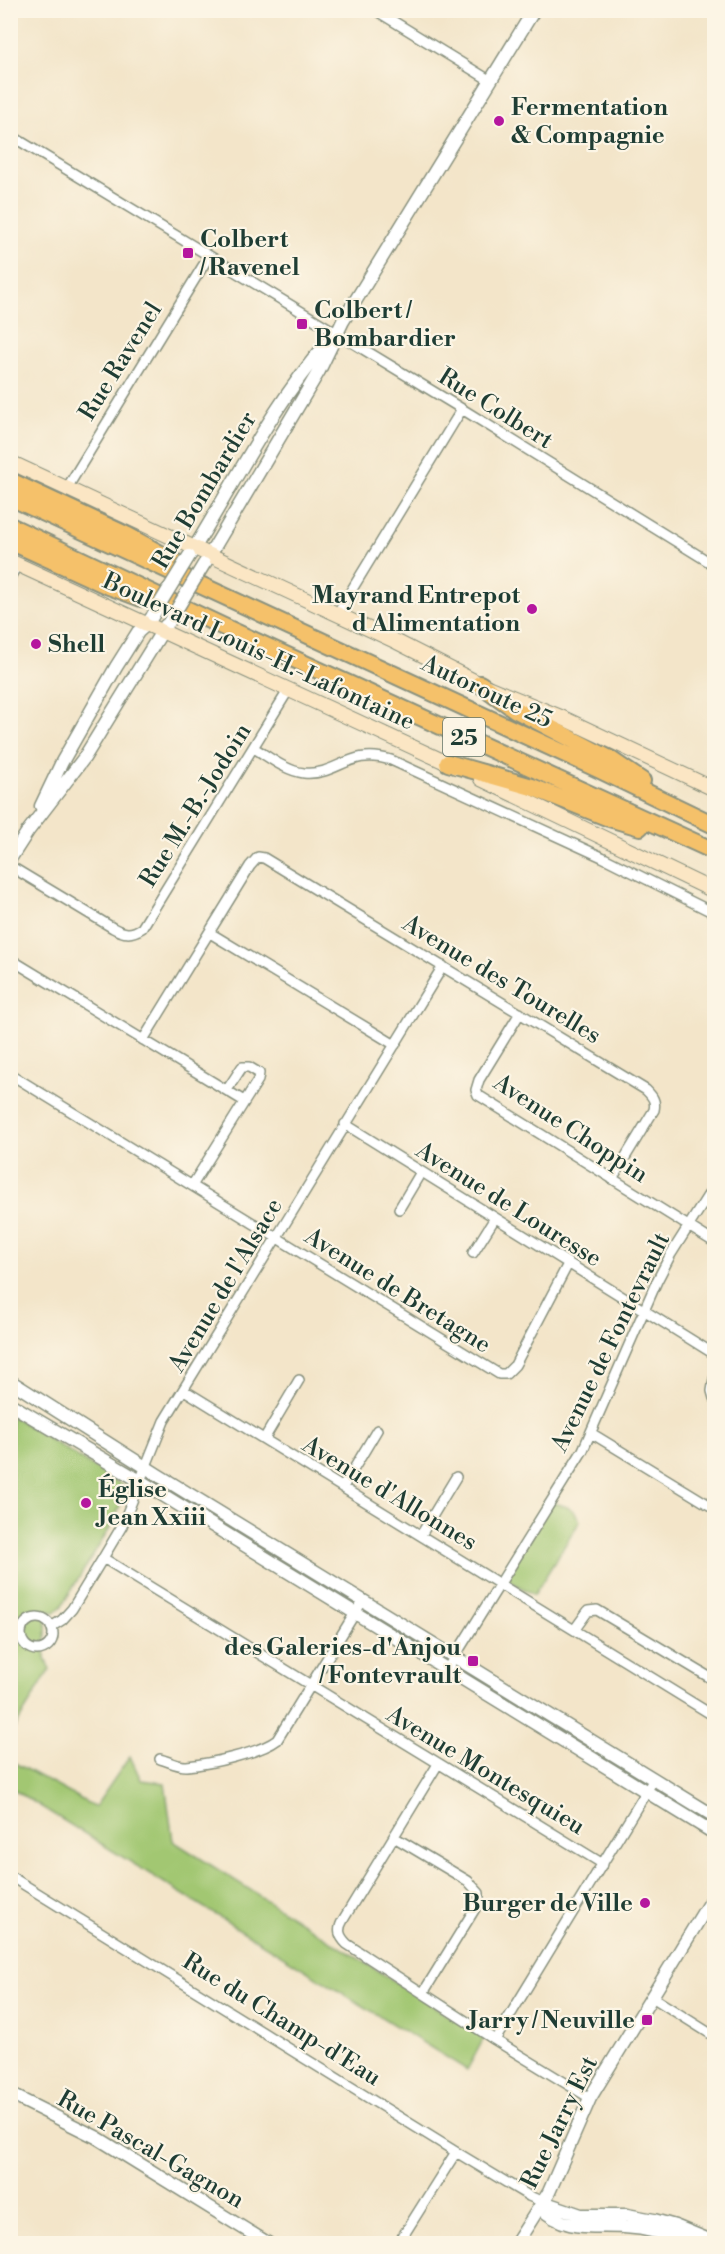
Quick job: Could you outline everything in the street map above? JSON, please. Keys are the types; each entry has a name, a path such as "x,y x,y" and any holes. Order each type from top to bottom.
{"highway":[{"path":"10,480 128,536 281,622"},
{"name":"Autoroute 25","path":"10,497 714,825"},
{"name":"25","path":"10,526 224,627 710,849"},
{"path":"10,541 106,585 224,627"},
{"path":"480,684 516,710 608,758 688,811"},
{"path":"448,763 532,787 609,818 710,849"}],"main road":[{"path":"10,462 67,488 207,559 337,614 480,684 563,718 714,789"},
{"name":"Boulevard Louis-H.-Lafontaine","path":"14,562 166,627 288,689 714,891"}],"street":[{"path":"375,10 490,81"},
{"name":"Rue Bombardier","path":"10,859 28,831 84,758 166,627 319,371 336,333 534,10"},
{"name":"Rue Colbert","path":"10,135 714,565"},
{"name":"Rue Ravenel","path":"67,488 209,256"},
{"name":"Rue Bombardier","path":"28,831 62,762 110,677 138,632 150,620 280,404 304,370 336,333"},
{"path":"337,614 462,410"},
{"path":"10,577 14,562"},
{"name":"Rue M.-B.-Jodoin","path":"10,866 113,928 128,934 142,928 288,689"},
{"name":"Boulevard Louis-H.-Lafontaine","path":"254,748 286,767 307,773 325,770 360,756 377,756 391,760 602,857 714,913"},
{"name":"Avenue des Tourelles","path":"210,933 250,866 258,857 270,861 646,1090 653,1096 654,1110 612,1179"},
{"path":"143,1040 210,933 395,1045"},
{"path":"10,973 14,961 244,1101"},
{"name":"Avenue de l'Alsace","path":"51,1627 62,1620 72,1609 122,1526 164,1421 443,966"},
{"name":"Avenue Choppin","path":"520,1013 479,1080 476,1090 478,1095 714,1242"},
{"path":"193,1184 260,1075 249,1066 241,1068 226,1090"},
{"name":"Avenue de Bretagne","path":"10,1074 193,1184 499,1374 506,1374 515,1365 568,1264"},
{"name":"Avenue de Louresse","path":"345,1124 714,1354"},
{"path":"399,1209 421,1172"},
{"name":"Avenue de Fontevrault","path":"447,1669 591,1433 643,1310 668,1260 714,1186"},
{"path":"473,1253 495,1218"},
{"path":"714,1379 712,1391 714,1398"},
{"path":"264,1439 300,1380"},
{"path":"714,1816 145,1466 16,1384 11,1405 140,1481 714,1833"},
{"name":"Avenue d'Allonnes","path":"184,1390 714,1716"},
{"path":"343,1487 377,1430"},
{"path":"591,1433 714,1508"},
{"path":"421,1535 456,1477"},
{"name":"Avenue Montesquieu","path":"103,1558 603,1864"},
{"path":"160,1759 185,1767 252,1753 278,1740 363,1600"},
{"path":"574,1629 588,1611 597,1610 714,1680"},
{"path":"438,1764 343,1920 339,1933 347,1944 495,2040 590,2098"},
{"path":"495,2040 654,1779"},
{"path":"394,1837 468,1881 479,1893 476,1907 423,1993"},
{"name":"Rue du Champ-d'Eau","path":"10,1876 538,2202 581,2215 627,2215 654,2220 714,2242"},
{"name":"Rue Jarry Est","path":"516,2244 590,2098 714,1895"},
{"path":"652,1997 714,2036"},
{"name":"Rue Pascal-Gagnon","path":"10,2094 98,2138 269,2244"},
{"path":"398,2244 456,2152"},
{"name":"Rue du Champ-d'Eau","path":"538,2202 548,2216 570,2224 645,2229 688,2244"}],"green space":[{"path":"11,1415 127,1488 114,1521 61,1607 54,1612 47,1611 45,1659 50,1669 11,1734"},
{"path":"550,1502 571,1509 580,1521 534,1595 505,1578"},
{"path":"130,1756 141,1780 165,1783 173,1841 484,2038 467,2070 11,1788 11,1761 95,1807"}],"place":[{"name":"Fermentation & Compagnie","path":"499,121"},
{"name":"Colbert / Ravenel","path":"188,253"},
{"name":"Colbert / Bombardier","path":"302,324"},
{"name":"Mayrand Entrepot d Alimentation","path":"532,609"},
{"name":"Shell","path":"36,644"},
{"name":"Église Jean Xxiii","path":"86,1503"},
{"name":"des Galeries-d'Anjou / Fontevrault","path":"473,1661"},
{"name":"Burger de Ville","path":"645,1903"},
{"name":"Jarry / Neuville","path":"647,2020"}]}
